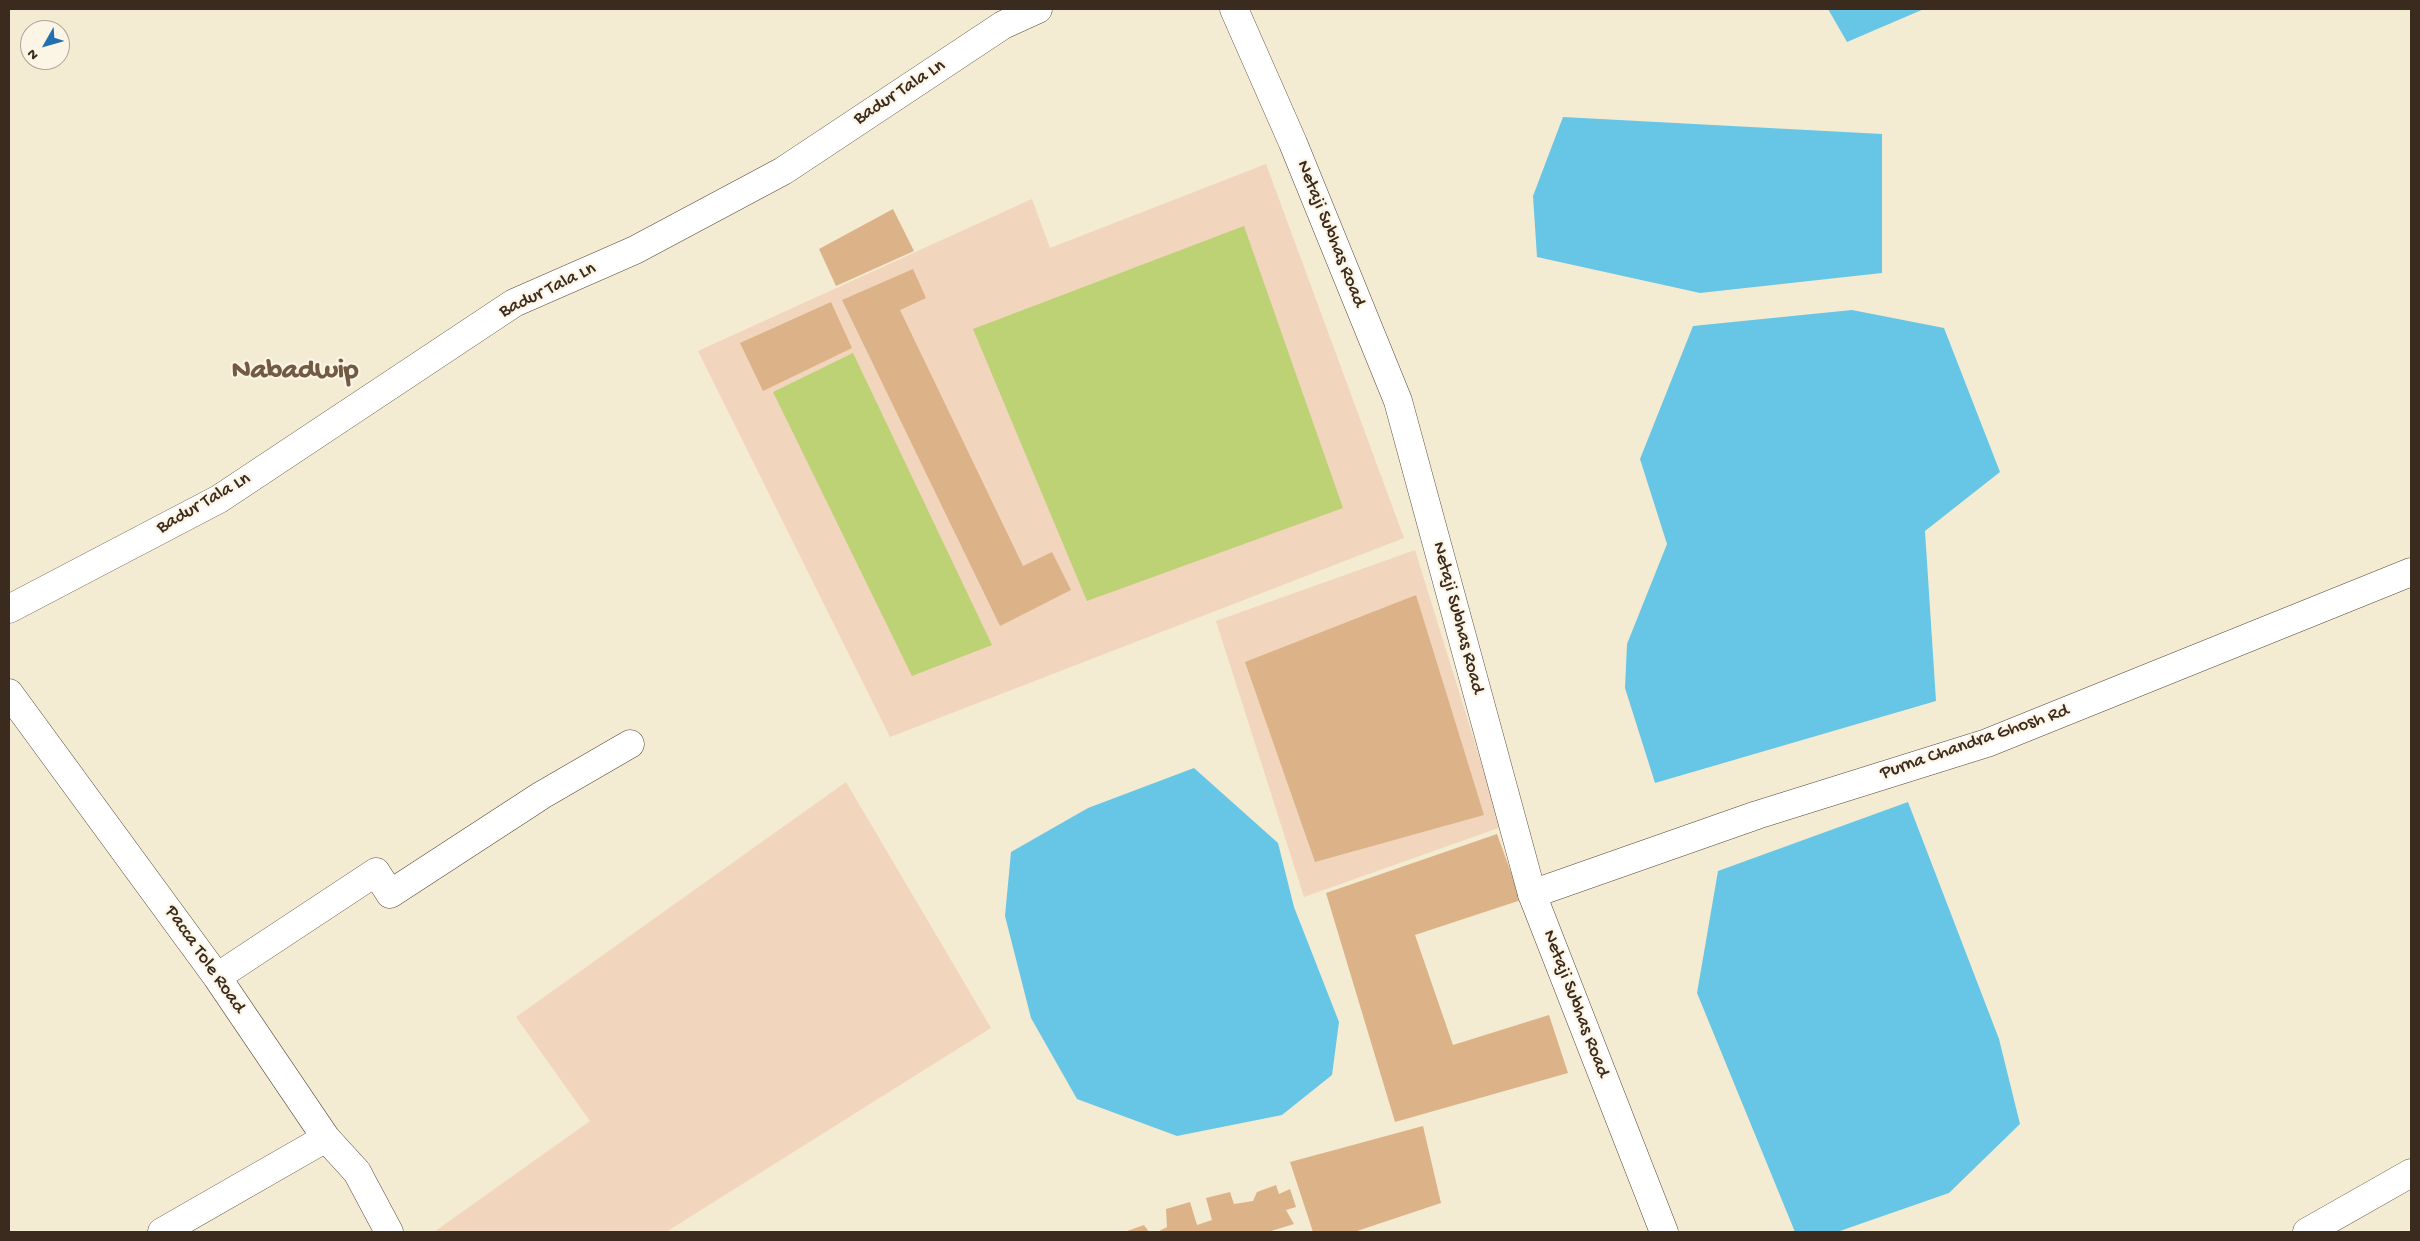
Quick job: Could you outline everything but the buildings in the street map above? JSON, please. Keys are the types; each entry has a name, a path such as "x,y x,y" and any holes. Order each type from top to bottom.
{"street":[{"name":"Badur Tala Ln","path":"9,609 219,499 514,303 635,250 783,171 1003,25 1038,9"},
{"name":"Netaji Subhas Road","path":"1234,9 1293,144 1398,401 1532,894 1664,1232"},
{"name":"Purna Chandra Ghosh Rd","path":"1532,894 1756,815 1987,743 2411,572"},
{"name":"Pacca Tole Road","path":"9,693 217,977 326,1138 357,1172 389,1232"},
{"path":"217,977 376,872 390,894 542,795 630,744"},
{"path":"162,1232 326,1138"},
{"path":"2307,1232 2411,1173"}],"shaded area":[{"path":"1266,164 1404,538 890,737 698,351 1032,199 1050,248"},
{"path":"1415,550 1501,827 1304,897 1216,621"},
{"path":"846,782 991,1028 666,1232 434,1232 590,1121 516,1017"}],"green space":[{"path":"1244,226 1343,508 1087,601 973,329"},
{"path":"853,353 992,645 912,676 773,392"}],"water":[{"path":"1828,9 1924,9 1847,42"},
{"path":"1563,117 1882,134 1882,273 1700,293 1537,257 1533,196"},
{"path":"1852,310 1944,328 2000,472 1925,531 1936,701 1655,783 1625,688 1627,644 1667,544 1640,459 1693,326"},
{"path":"1194,768 1278,843 1294,907 1339,1022 1332,1075 1282,1115 1177,1136 1077,1099 1031,1018 1005,916 1011,852 1088,808"},
{"path":"1908,802 1999,1039 2020,1124 1949,1193 1837,1232 1795,1232 1697,993 1718,871"}],"district":[{"name":"Nabadwip","path":"295,373"}]}
